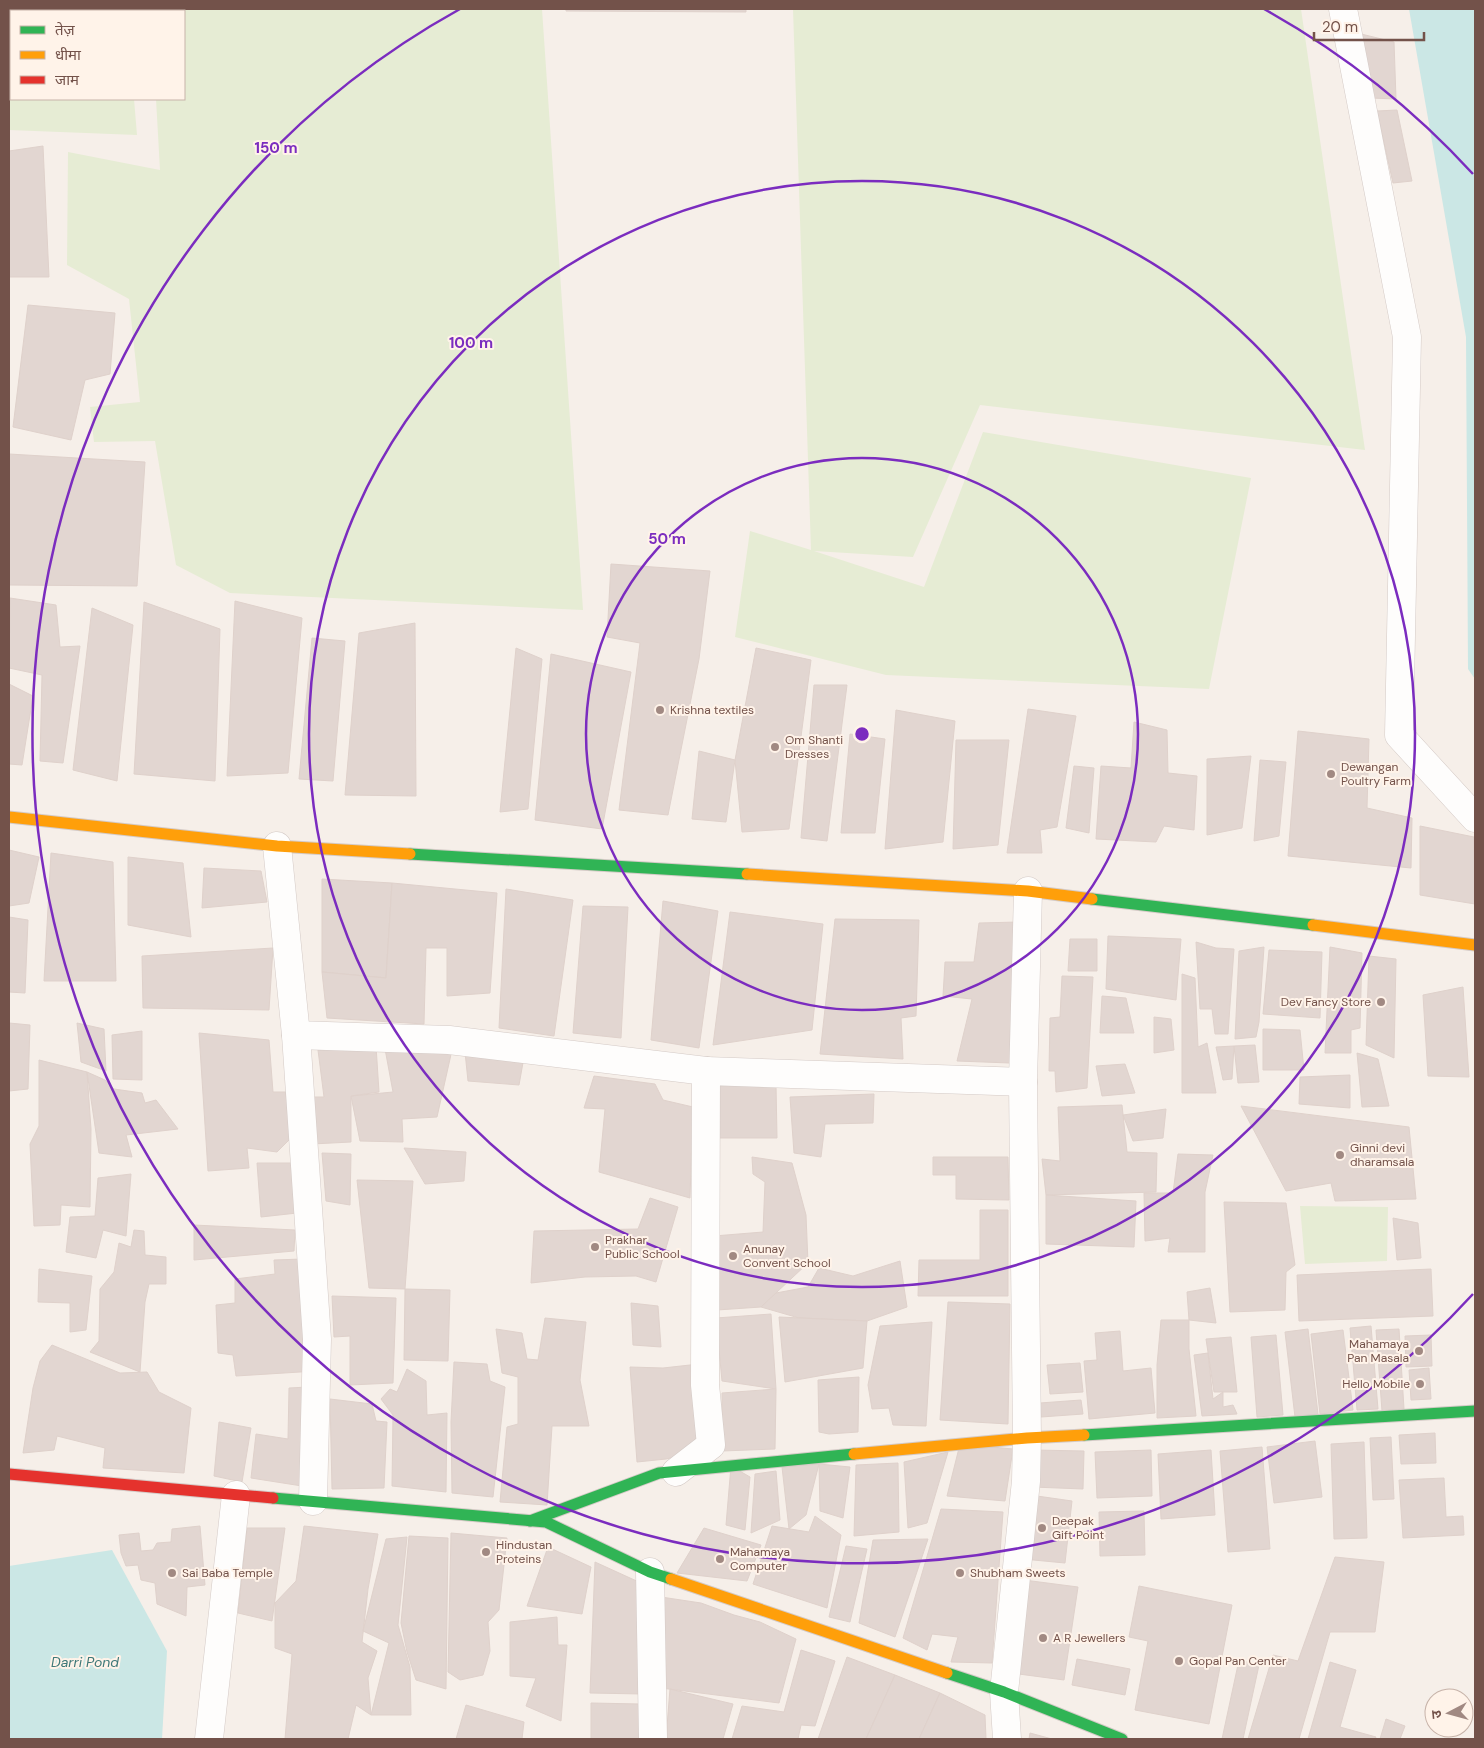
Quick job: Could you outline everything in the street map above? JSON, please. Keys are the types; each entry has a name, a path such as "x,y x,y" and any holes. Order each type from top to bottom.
{"street":[{"path":"1343,9 1407,337 1398,735 1475,818"},
{"path":"9,817 277,846 1028,891 1475,945"},
{"path":"277,846 296,1035 317,1339 313,1501"},
{"path":"1007,1739 1004,1692 1026,1481 1023,1082 1028,891"},
{"path":"296,1035 449,1040 706,1071 1023,1082"},
{"path":"676,1472 711,1446 706,1385 706,1071"},
{"path":"530,1521 659,1473 1027,1438 1475,1411"},
{"path":"9,1474 546,1522 650,1572 1004,1692 1122,1739"},
{"path":"209,1739 236,1495"},
{"path":"650,1572 653,1739"}],"green space":[{"path":"9,9 127,9 10,10 10,100 134,100 137,135 9,130"},
{"path":"542,9 583,610 230,593 176,565 155,441 94,442 90,407 140,402 129,299 67,265 68,152 160,170 156,100 185,100 185,10 151,10"},
{"path":"793,9 1301,9 1365,450 980,405 913,557 814,551 924,587 983,432 1251,478 1209,689 886,675 735,637 750,531 811,550"},
{"path":"1300,1206 1388,1207 1387,1261 1305,1264"}],"water":[{"path":"1409,9 1475,9 1475,679 1468,669 1466,337"},
{"name":"Darri Pond","path":"112,1550 167,1651 162,1739 9,1739 9,1566"}],"building":[{"path":"566,9 746,9 746,12 566,11"},
{"path":"1357,33 1394,42 1396,99 1371,98"},
{"path":"1397,110 1412,181 1393,183 1377,111"},
{"path":"43,146 49,277 9,277 9,151"},
{"path":"28,305 115,313 110,374 85,380 71,440 13,427"},
{"path":"9,454 145,462 137,586 9,585"},
{"path":"611,564 710,571 699,659 668,815 619,810 640,643 607,637"},
{"path":"10,598 56,605 60,647 80,646 63,763 40,761 42,675 9,668"},
{"path":"235,601 302,618 288,773 227,776"},
{"path":"144,602 220,629 215,781 134,774"},
{"path":"92,608 133,625 117,781 73,770"},
{"path":"415,623 416,796 345,795 359,633"},
{"path":"312,638 345,641 333,781 299,779"},
{"path":"516,648 542,659 528,809 500,812"},
{"path":"756,648 811,660 789,829 742,832 735,760"},
{"path":"551,654 631,672 602,829 535,820"},
{"path":"9,684 33,696 22,765 9,764"},
{"path":"814,685 847,685 827,841 801,838"},
{"path":"1028,709 1076,716 1057,827 1040,830 1042,853 1007,853"},
{"path":"896,710 955,721 943,842 885,849"},
{"path":"1134,722 1167,730 1168,773 1197,776 1194,830 1164,826 1156,842 1096,839 1101,766 1131,768"},
{"name":"Dewangan Poultry Farm","path":"1298,731 1369,739 1367,808 1412,818 1411,868 1288,856"},
{"path":"850,734 885,739 875,833 841,833"},
{"path":"956,740 1009,740 998,845 953,849"},
{"path":"699,751 735,760 726,822 692,819"},
{"path":"1251,756 1242,828 1207,835 1207,759"},
{"path":"1260,760 1286,762 1279,836 1254,841"},
{"path":"1074,766 1094,768 1089,833 1066,828"},
{"path":"1420,826 1474,837 1475,904 1420,895"},
{"path":"9,850 39,857 29,903 9,906"},
{"path":"51,853 113,862 116,981 44,981"},
{"path":"128,857 183,863 191,937 128,925"},
{"path":"204,868 261,871 267,902 202,908"},
{"path":"322,879 392,883 386,978 322,972"},
{"path":"392,883 497,893 490,993 447,996 447,948 426,948 424,1024 327,1018 322,972 386,978"},
{"path":"506,889 573,900 554,1036 499,1028"},
{"path":"663,901 718,911 699,1048 651,1040"},
{"path":"583,906 628,907 621,1038 573,1033"},
{"path":"730,912 823,924 812,1030 713,1045"},
{"path":"9,917 28,920 25,993 9,992"},
{"path":"835,919 919,920 916,1016 901,1018 903,1059 820,1054"},
{"path":"1018,922 1010,1063 957,1061 972,999 943,996 945,962 974,962 979,923"},
{"path":"1108,936 1181,939 1176,1000 1106,989"},
{"path":"1070,939 1097,939 1097,971 1068,971"},
{"path":"1196,942 1216,948 1234,949 1228,1034 1215,1034 1212,1009 1200,1009"},
{"path":"1264,947 1259,1022 1256,1037 1235,1039 1239,951"},
{"path":"1330,947 1362,953 1360,1028 1351,1030 1351,1053 1325,1053"},
{"path":"273,948 269,1010 143,1008 142,956"},
{"path":"1269,950 1322,952 1320,1018 1263,1014"},
{"name":"Dev Fancy Store","path":"1369,956 1396,959 1394,1058 1366,1045"},
{"path":"1182,974 1195,978 1198,1047 1207,1043 1216,1093 1182,1093"},
{"path":"1062,976 1093,977 1087,1088 1056,1092 1055,1071 1049,1071 1050,1018 1060,1017"},
{"path":"1463,987 1469,1077 1428,1076 1423,995"},
{"path":"1102,996 1126,998 1134,1033 1100,1033"},
{"path":"1154,1017 1171,1019 1174,1050 1154,1053"},
{"path":"9,1023 30,1025 28,1089 9,1091"},
{"path":"77,1023 104,1029 106,1071 81,1062"},
{"path":"1263,1029 1300,1030 1304,1070 1263,1070"},
{"path":"142,1031 142,1080 113,1079 112,1035"},
{"path":"199,1033 269,1040 273,1092 286,1092 291,1138 277,1152 247,1148 249,1168 208,1171"},
{"path":"383,1038 452,1050 437,1117 402,1119 403,1142 360,1141 351,1096 393,1092"},
{"path":"1255,1045 1259,1082 1238,1083 1234,1046"},
{"path":"376,1046 379,1092 351,1096 351,1142 312,1144 312,1097 324,1097 318,1050"},
{"path":"1234,1046 1232,1079 1223,1080 1216,1047"},
{"path":"465,1052 524,1057 519,1085 468,1081"},
{"path":"1357,1053 1378,1059 1389,1106 1362,1107"},
{"path":"39,1060 87,1072 91,1129 90,1207 61,1205 60,1225 34,1226 30,1144 39,1126"},
{"path":"1125,1064 1135,1093 1102,1096 1096,1066"},
{"path":"87,1072 105,1080 114,1089 142,1093 145,1103 156,1100 178,1129 126,1135 132,1157 99,1153"},
{"path":"1350,1075 1350,1108 1299,1104 1300,1077"},
{"path":"594,1076 655,1084 663,1100 693,1107 690,1198 599,1172 605,1109 584,1108"},
{"path":"717,1080 776,1085 777,1138 716,1138"},
{"path":"874,1094 873,1123 825,1124 821,1157 794,1153 790,1097"},
{"path":"1122,1105 1127,1152 1157,1153 1156,1192 1046,1195 1042,1159 1060,1161 1058,1107"},
{"name":"Ginni devi dharamsala","path":"1241,1106 1409,1127 1416,1199 1335,1201 1331,1183 1286,1191"},
{"path":"1166,1109 1163,1138 1133,1141 1123,1115"},
{"path":"404,1148 466,1152 464,1181 425,1184"},
{"path":"322,1153 351,1154 350,1205 326,1201"},
{"path":"1178,1154 1213,1155 1205,1192 1205,1252 1168,1252 1170,1238 1145,1241 1144,1193 1173,1193"},
{"path":"752,1157 792,1163 806,1215 808,1263 761,1307 717,1310 714,1236 763,1232 765,1182 753,1174"},
{"path":"933,1157 1008,1157 1009,1200 956,1199 956,1175 933,1175"},
{"path":"257,1163 294,1163 297,1213 261,1217"},
{"path":"131,1174 126,1236 103,1230 96,1258 66,1252 70,1217 95,1216 98,1178"},
{"path":"357,1180 413,1181 405,1289 369,1288"},
{"path":"1046,1195 1136,1201 1134,1247 1046,1244"},
{"path":"650,1198 678,1207 656,1282 636,1276 585,1277 531,1283 534,1231 638,1229"},
{"path":"1224,1202 1286,1203 1295,1265 1286,1272 1285,1310 1230,1312"},
{"path":"980,1210 1008,1210 1008,1296 918,1296 919,1260 980,1260"},
{"path":"1393,1218 1418,1223 1421,1258 1397,1260"},
{"path":"194,1225 295,1230 294,1251 194,1260"},
{"path":"134,1230 144,1231 145,1255 166,1257 166,1284 149,1284 145,1302 140,1372 90,1352 99,1341 100,1289 114,1272 119,1243 131,1247"},
{"path":"303,1259 316,1371 236,1376 233,1355 218,1353 216,1305 235,1303 235,1279 275,1274 274,1260"},
{"path":"900,1261 907,1307 867,1321 799,1318 761,1307 776,1293 808,1287 819,1268 853,1276"},
{"path":"39,1269 92,1276 86,1330 70,1332 70,1303 38,1302"},
{"path":"1431,1269 1433,1316 1299,1321 1297,1275"},
{"path":"1210,1288 1216,1323 1189,1320 1187,1292"},
{"path":"405,1289 450,1290 448,1361 404,1360"},
{"path":"332,1296 396,1298 393,1383 350,1385 350,1336 334,1337"},
{"path":"948,1302 1010,1304 1008,1424 940,1420"},
{"path":"631,1303 658,1306 661,1347 633,1345"},
{"path":"771,1314 776,1389 722,1381 716,1318"},
{"path":"779,1317 867,1321 863,1368 785,1382"},
{"path":"545,1318 586,1322 580,1380 589,1426 552,1426 547,1505 500,1502 507,1427 518,1424 518,1377 502,1373 496,1329 522,1333 527,1359 538,1360"},
{"path":"1161,1320 1189,1320 1189,1349 1196,1416 1157,1418 1157,1365"},
{"path":"932,1322 926,1426 893,1425 889,1408 872,1409 868,1385 880,1326"},
{"path":"1371,1326 1378,1409 1357,1410 1350,1328"},
{"path":"1308,1329 1318,1414 1295,1417 1285,1332"},
{"path":"1399,1329 1404,1409 1382,1411 1376,1330"},
{"path":"1343,1330 1353,1410 1320,1414 1311,1334"},
{"path":"1120,1331 1123,1371 1151,1368 1155,1413 1089,1419 1084,1361 1097,1360 1095,1333"},
{"path":"1276,1335 1283,1415 1257,1417 1251,1337"},
{"name":"Mahamaya Pan Masala","path":"1431,1335 1432,1366 1406,1367 1405,1336"},
{"path":"1231,1337 1237,1392 1214,1392 1206,1339"},
{"path":"52,1345 120,1373 147,1372 159,1392 191,1408 184,1473 103,1468 105,1448 57,1436 54,1450 23,1453 33,1388 40,1361"},
{"path":"1208,1353 1213,1399 1223,1392 1223,1407 1233,1405 1237,1414 1202,1416 1194,1355"},
{"path":"454,1362 487,1364 490,1381 505,1387 493,1497 452,1493 451,1422"},
{"path":"1080,1363 1083,1392 1050,1394 1047,1365"},
{"path":"699,1364 703,1440 687,1454 666,1459 637,1462 630,1367 663,1368"},
{"name":"Hello Mobile","path":"1429,1368 1431,1399 1411,1400 1409,1370"},
{"path":"407,1369 426,1381 427,1415 447,1413 446,1492 392,1486 393,1415 381,1399 390,1389 397,1392"},
{"path":"859,1377 858,1432 829,1434 819,1432 818,1380"},
{"path":"308,1387 302,1486 251,1478 256,1434 288,1439 289,1388"},
{"path":"776,1389 775,1449 722,1451 722,1393"},
{"path":"330,1399 372,1404 376,1421 387,1422 384,1488 332,1489"},
{"path":"1081,1400 1083,1414 1041,1417 1040,1403"},
{"path":"219,1422 251,1428 242,1482 214,1476"},
{"path":"1435,1433 1436,1463 1401,1464 1399,1435"},
{"path":"1391,1437 1394,1499 1373,1500 1370,1438"},
{"path":"1315,1441 1322,1497 1274,1503 1267,1447"},
{"path":"1364,1442 1367,1538 1334,1539 1331,1444"},
{"path":"960,1444 1013,1449 1005,1501 947,1496"},
{"path":"1262,1447 1270,1549 1228,1552 1220,1451"},
{"path":"1034,1450 1084,1451 1083,1489 1033,1487"},
{"path":"1151,1450 1152,1496 1097,1498 1095,1452"},
{"path":"1211,1450 1215,1515 1161,1519 1158,1454"},
{"path":"948,1452 927,1523 908,1528 904,1462"},
{"path":"898,1463 899,1532 854,1536 856,1465"},
{"path":"819,1464 850,1467 843,1518 820,1511"},
{"path":"819,1464 806,1515 789,1529 782,1467"},
{"path":"731,1466 750,1477 745,1530 726,1525"},
{"path":"776,1471 780,1520 751,1533 755,1474"},
{"path":"1444,1478 1446,1517 1463,1516 1464,1535 1403,1538 1399,1480"},
{"path":"1030,1495 1072,1501 1065,1563 1023,1559"},
{"name":"Shubham Sweets","path":"941,1509 1003,1512 992,1663 951,1662 958,1637 932,1634 927,1650 903,1638"},
{"path":"1144,1511 1145,1555 1100,1556 1099,1512"},
{"path":"815,1516 841,1535 827,1608 753,1584 772,1526 809,1532"},
{"name":"Sai Baba Temple","path":"200,1526 205,1585 187,1587 186,1616 157,1604 155,1583 141,1580 138,1565 126,1566 121,1553 119,1535 139,1533 141,1551 153,1550 157,1543 171,1542 172,1529"},
{"path":"304,1526 378,1534 368,1589 362,1642 377,1651 368,1678 371,1715 356,1705 348,1739 285,1739 292,1654 275,1648 275,1603 296,1581"},
{"path":"247,1528 285,1528 272,1621 238,1613"},
{"name":"Mahamaya Computer","path":"704,1528 761,1545 747,1581 677,1573"},
{"path":"451,1533 507,1538 499,1610 488,1622 490,1651 483,1675 460,1680 448,1672"},
{"path":"409,1536 448,1538 446,1689 416,1680 407,1652 401,1623"},
{"path":"407,1537 398,1625 410,1667 411,1715 371,1715 389,1643 363,1631 386,1539"},
{"path":"928,1539 895,1637 859,1623 873,1540"},
{"path":"846,1546 867,1549 850,1622 829,1617"},
{"path":"548,1547 591,1567 582,1614 527,1606"},
{"path":"1335,1557 1384,1562 1375,1632 1330,1632 1299,1739 1248,1739 1273,1655 1298,1661"},
{"path":"595,1562 641,1583 643,1694 590,1693"},
{"path":"1024,1580 1078,1587 1064,1680 1011,1673"},
{"path":"1139,1586 1232,1605 1209,1724 1135,1710 1148,1641 1129,1637"},
{"path":"661,1597 701,1603 760,1622 796,1639 779,1703 661,1688"},
{"path":"557,1617 558,1645 567,1645 561,1721 526,1706 536,1678 510,1676 510,1622"},
{"path":"801,1650 835,1661 815,1726 801,1725 798,1739 732,1739 742,1706 784,1712"},
{"path":"847,1657 895,1675 866,1739 818,1739"},
{"path":"1077,1659 1130,1669 1125,1695 1072,1685"},
{"path":"1239,1660 1259,1665 1243,1739 1222,1739"},
{"path":"1330,1662 1356,1670 1340,1727 1376,1737 1375,1739 1308,1739"},
{"path":"895,1675 940,1693 919,1739 866,1739"},
{"path":"670,1689 733,1704 723,1739 666,1739"},
{"path":"940,1693 985,1715 986,1739 919,1739"},
{"path":"591,1703 640,1704 642,1739 591,1739"},
{"path":"466,1705 524,1722 522,1739 456,1739"},
{"path":"1386,1719 1405,1726 1400,1739 1380,1739"},
{"path":"1030,1733 1052,1739 1029,1739"}],"traffic: fast":[{"path":"410,854 747,874"},
{"path":"1092,899 1313,925"},
{"path":"1084,1435 1475,1411"},
{"path":"530,1521 659,1473 854,1454"},
{"path":"273,1498 546,1522 650,1572 671,1579"},
{"path":"947,1673 1004,1692 1122,1739"}],"traffic: slow":[{"path":"9,817 277,846 410,854"},
{"path":"747,874 1028,891 1092,899"},
{"path":"1313,925 1475,945"},
{"path":"854,1454 1027,1438 1084,1435"},
{"path":"671,1579 947,1673"}],"traffic: jam":[{"path":"9,1474 273,1498"}],"place":[{"name":"Krishna textiles","path":"660,710"},
{"name":"Om Shanti Dresses","path":"775,747"},
{"name":"Dewangan Poultry Farm","path":"1331,774"},
{"name":"Dev Fancy Store","path":"1381,1002"},
{"name":"Ginni devi dharamsala","path":"1340,1155"},
{"name":"Prakhar Public School","path":"595,1247"},
{"name":"Anunay Convent School","path":"733,1256"},
{"name":"Mahamaya Pan Masala","path":"1419,1351"},
{"name":"Hello Mobile","path":"1420,1384"},
{"name":"Deepak Gift Point","path":"1042,1528"},
{"name":"Hindustan Proteins","path":"486,1552"},
{"name":"Mahamaya Computer","path":"720,1559"},
{"name":"Sai Baba Temple","path":"172,1573"},
{"name":"Shubham Sweets","path":"960,1573"},
{"name":"A R Jewellers","path":"1043,1638"},
{"name":"Gopal Pan Center","path":"1179,1661"}]}
